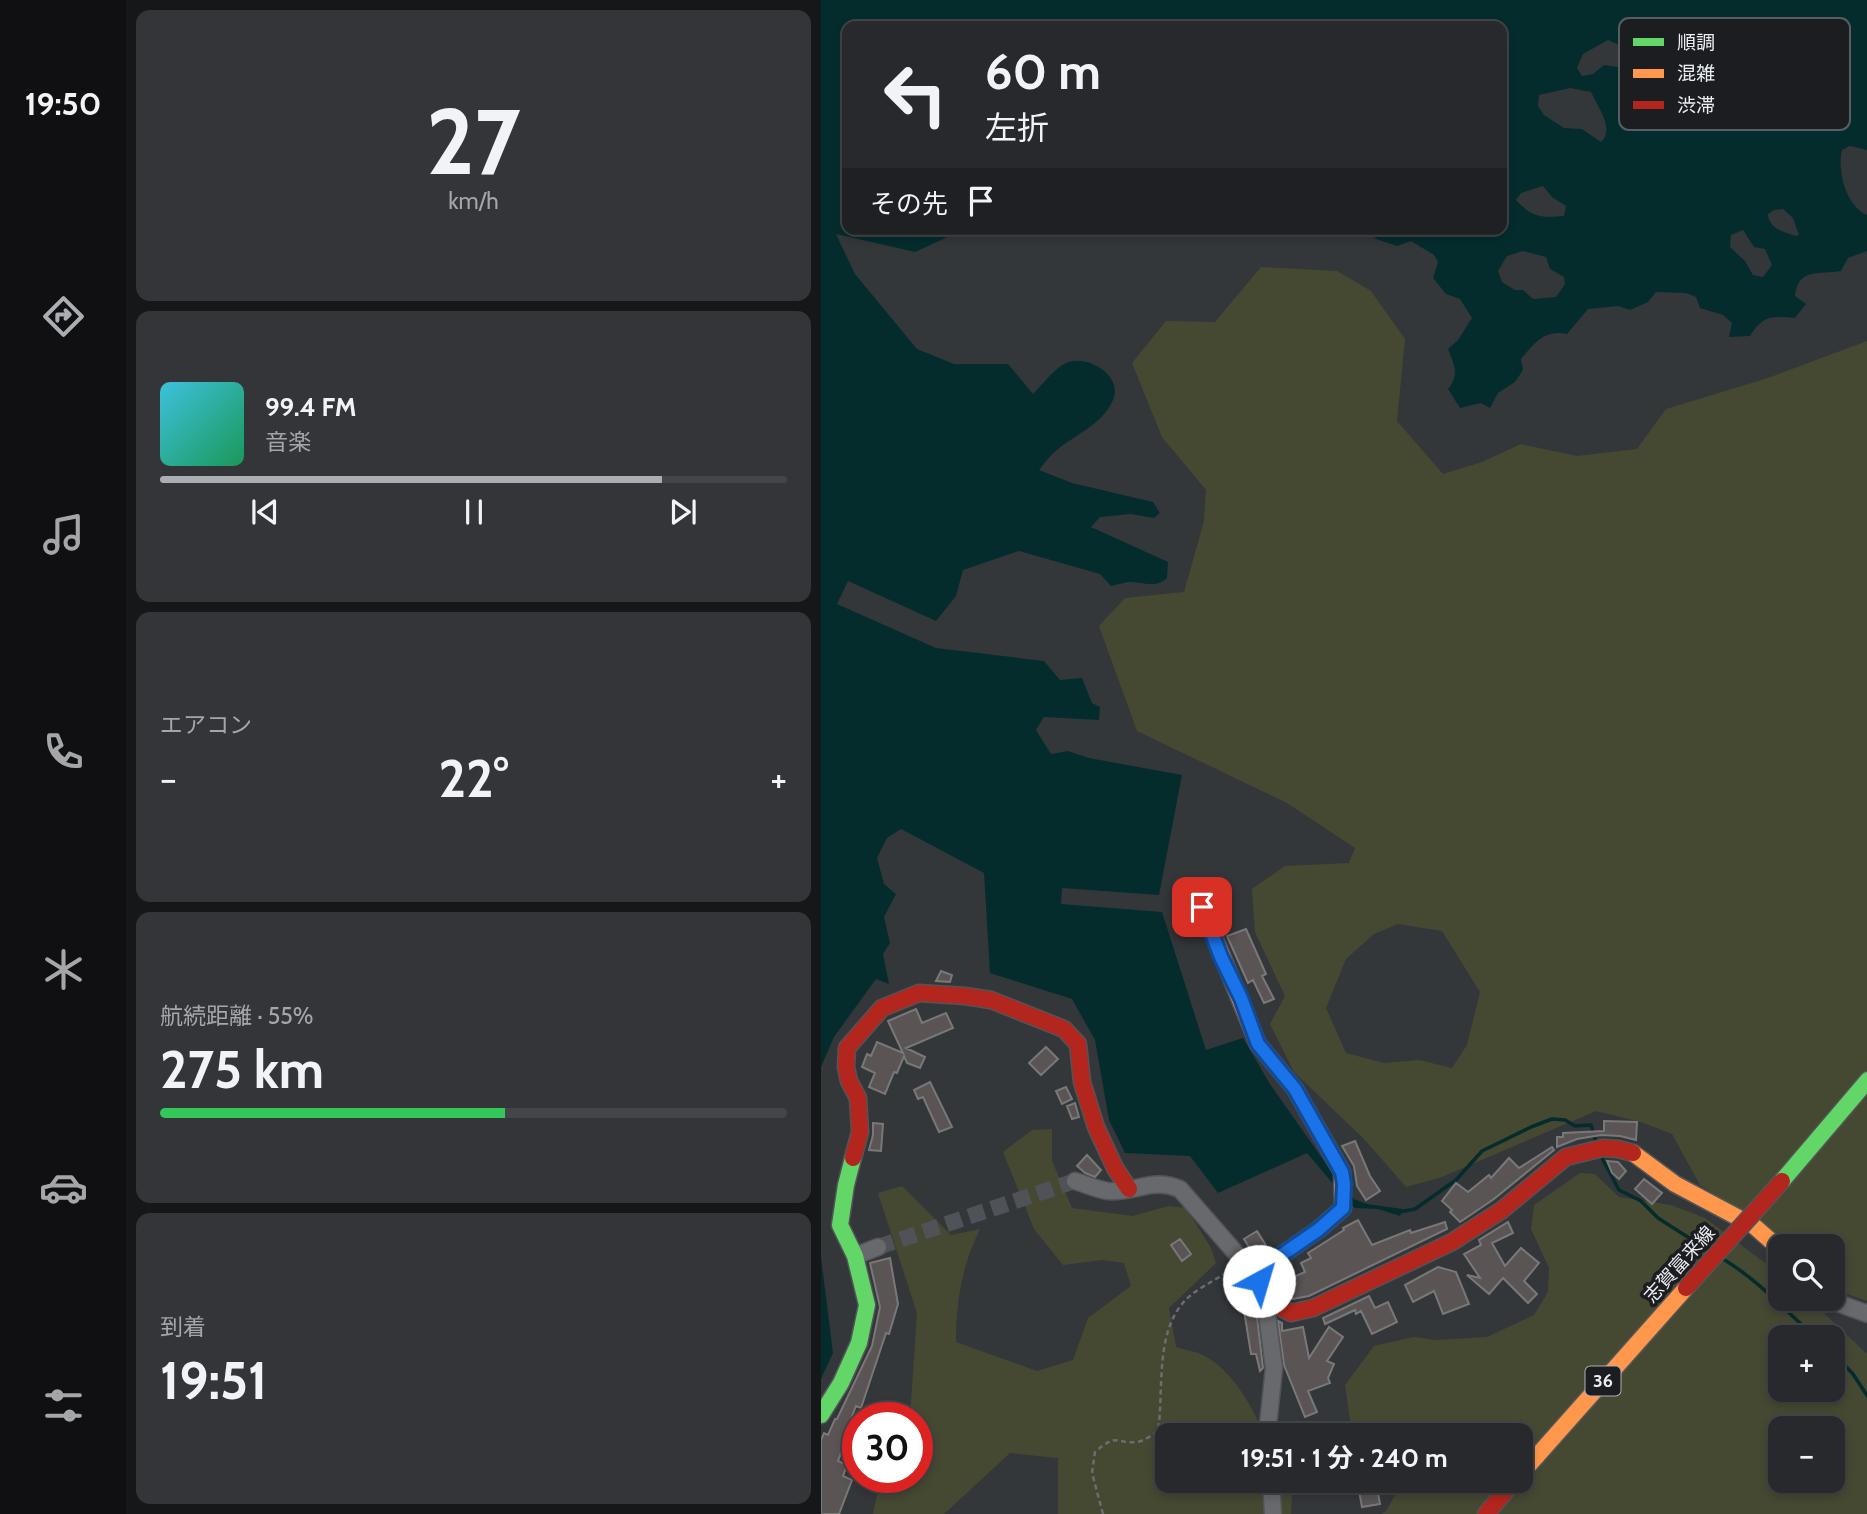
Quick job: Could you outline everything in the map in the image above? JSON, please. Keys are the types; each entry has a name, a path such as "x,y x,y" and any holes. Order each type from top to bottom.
{"street":[{"path":"1202,907 1258,1044 1295,1089 1342,1172 1343,1208 1318,1230 1254,1274"},
{"path":"821,1415 841,1383 859,1343 867,1305 855,1256 840,1225 845,1185 860,1132 858,1098 849,1081 846,1067 847,1048 882,1008 919,993 965,996 991,1000 1064,1029 1078,1044 1082,1082 1096,1127 1115,1168 1129,1189"},
{"name":"志賀富来線","path":"1533,1460 1782,1181 1867,1080"},
{"path":"1265,1299 1291,1313 1313,1308 1452,1242 1502,1210 1549,1174 1566,1157 1600,1148 1633,1153 1661,1175 1763,1231 1768,1236"},
{"path":"1075,1181 1107,1191 1155,1183 1167,1183 1180,1189 1254,1274 1265,1299 1274,1368 1268,1423"},
{"path":"855,1256 878,1247"},
{"path":"1845,1306 1867,1314"},
{"path":"1272,1493 1273,1514"},
{"path":"1486,1514 1504,1493"}],"path":[{"path":"1103,1514 1092,1473 1095,1452 1115,1439 1138,1442 1158,1431 1164,1352 1172,1318 1183,1301 1226,1273 1254,1274"}],"green space":[{"path":"1261,267 1337,271 1371,291 1405,339 1397,421 1443,474 1482,462 1521,444 1577,456 1637,449 1666,409 1768,378 1867,341 1867,1301 1845,1293 1845,1234 1776,1234 1700,1185 1672,1134 1641,1122 1596,1111 1442,1177 1406,1187 1364,1139 1294,1072 1270,1024 1285,996 1255,932 1252,889 1285,866 1349,863 1355,848 1287,803 1137,731 1099,626 1125,598 1184,592 1204,521 1206,490 1162,437 1132,363 1166,321 1215,322","holes":["1398,924 1442,931 1480,992 1467,1045 1452,1068 1419,1060 1384,1063 1346,1053 1326,1008 1346,959 1374,934"]},
{"path":"1052,1129 1052,1161 1072,1208 1132,1216 1169,1206 1186,1208 1211,1248 1216,1263 1169,1308 1176,1347 1197,1352 1224,1370 1247,1401 1259,1423 1155,1423 1155,1493 1292,1493 1291,1514 1058,1514 1058,1458 1010,1453 944,1514 873,1514 878,1493 933,1493 933,1402 911,1402 917,1313 878,1193 902,1186 951,1235 980,1229 961,1284 956,1342 1037,1371 1073,1360 1088,1318 1131,1286 1124,1263 1102,1260 1063,1265 1034,1229 1003,1152 1032,1130"},
{"path":"1580,1173 1595,1174 1619,1197 1671,1205 1705,1218 1768,1265 1768,1311 1822,1311 1836,1325 1768,1325 1768,1402 1845,1402 1845,1333 1867,1354 1867,1514 1381,1514 1386,1511 1396,1493 1533,1493 1533,1423 1353,1423 1350,1420 1345,1385 1374,1346 1414,1337 1436,1340 1487,1337 1534,1315 1548,1292 1549,1268 1531,1229 1534,1205"}],"water":[{"path":"821,0 1867,0 1867,150 1850,146 1842,150 1841,168 1849,196 1867,215 1867,251 1848,258 1841,271 1805,276 1797,287 1795,296 1806,304 1795,318 1769,318 1759,324 1750,336 1729,337 1732,323 1723,315 1700,308 1696,297 1686,293 1656,292 1648,302 1630,310 1618,306 1588,309 1567,334 1546,335 1531,348 1521,359 1523,370 1515,382 1498,393 1490,408 1481,403 1460,408 1448,389 1455,374 1448,349 1458,340 1472,318 1460,299 1446,294 1433,278 1438,262 1434,255 1411,241 1397,246 1376,239 1373,235 1507,235 1507,21 842,21 842,235 952,235 915,252 836,234 855,274 917,349 954,364 1008,364 1033,394 1056,370 1072,361 1091,363 1108,374 1115,390 1108,409 1095,423 1054,452 1039,470 1072,483 1153,502 1160,513 1154,518 1131,514 1100,517 1091,527 1168,562 1167,578 1158,583 1128,582 1111,586 1100,574 1019,551 963,570 956,596 936,621 848,581 837,604 936,648 1044,661 1060,680 1082,678 1092,703 1100,707 1099,720 1044,717 1036,730 1051,754 1068,751 1089,758 1182,775 1159,895 1062,888 1061,904 1162,912 1206,1050 1243,1038 1270,1084 1338,1181 1354,1199 1367,1204 1403,1209 1400,1216 1378,1209 1355,1208 1307,1153 1218,1193 1190,1156 1125,1153 1109,1120 1095,1040 1072,999 990,973 984,873 901,829 887,838 877,858 884,884 896,894 884,917 890,943 883,954 889,984 876,979 834,1037 821,1067","holes":["1570,88 1591,92 1604,118 1605,137 1601,142 1582,129 1564,128 1544,115 1538,106 1539,95","1543,186 1552,197 1566,206 1564,216 1549,217 1527,210 1516,200 1521,193","1783,209 1793,218 1799,235 1787,233 1771,223 1768,214","1743,230 1754,247 1765,249 1772,265 1763,277 1753,275 1745,261 1730,247 1731,235","1523,251 1546,257 1550,269 1564,277 1565,284 1556,297 1533,299 1523,290 1515,290 1502,282 1498,271 1507,256"]},
{"path":"821,1257 833,1353 821,1379"}],"building":[{"path":"1246,929 1266,974 1262,976 1274,999 1264,1003 1253,980 1248,983 1227,936"},
{"path":"941,971 952,975 950,982 936,981"},
{"path":"916,1009 922,1023 946,1013 953,1028 906,1048 925,1057 920,1068 907,1063 904,1056 885,1094 869,1087 875,1073 862,1067 867,1054 871,1056 877,1042 903,1053 888,1021"},
{"path":"1046,1047 1058,1059 1041,1075 1029,1063"},
{"path":"930,1082 952,1127 939,1132 923,1097 918,1099 914,1090"},
{"path":"1066,1087 1072,1099 1062,1104 1056,1091"},
{"path":"1075,1103 1079,1117 1072,1119 1067,1106"},
{"path":"1604,1121 1637,1122 1636,1140 1601,1135 1577,1139 1557,1147 1557,1137 1563,1137 1563,1133 1604,1131"},
{"path":"873,1123 883,1124 881,1151 869,1150"},
{"path":"1355,1141 1370,1176 1380,1191 1366,1200 1357,1186 1354,1166 1342,1146"},
{"path":"1552,1147 1554,1150 1494,1199 1460,1222 1442,1201 1456,1183 1468,1192 1489,1175 1491,1178 1509,1158 1519,1168"},
{"path":"1087,1155 1101,1170 1095,1177 1077,1166"},
{"path":"1607,1161 1618,1162 1626,1171 1619,1179 1612,1173"},
{"path":"1644,1179 1662,1193 1652,1204 1635,1189"},
{"path":"1358,1220 1372,1245 1410,1230 1411,1233 1445,1222 1447,1229 1309,1296 1293,1299 1271,1288 1268,1280 1283,1270 1287,1280 1305,1272 1301,1263 1311,1258 1308,1253"},
{"path":"1508,1222 1513,1233 1492,1243 1505,1266 1521,1248 1539,1263 1524,1281 1537,1294 1528,1303 1503,1278 1489,1294 1467,1275 1480,1278 1464,1254 1481,1245 1479,1240"},
{"path":"1257,1231 1267,1247 1253,1254 1244,1239"},
{"path":"1180,1239 1191,1254 1182,1261 1171,1245"},
{"path":"890,1258 898,1304 863,1402 845,1402 872,1346 880,1307 870,1263"},
{"path":"1438,1267 1456,1272 1469,1304 1443,1314 1434,1291 1413,1302 1405,1285"},
{"path":"1245,1283 1256,1308 1263,1368 1260,1371 1256,1354 1251,1354 1243,1304 1235,1305 1233,1284"},
{"path":"1369,1296 1375,1308 1388,1302 1397,1322 1372,1334 1361,1311 1356,1314 1355,1310 1325,1324 1323,1318"},
{"path":"1278,1321 1282,1323 1282,1331 1303,1327 1309,1358 1329,1327 1343,1337 1327,1361 1334,1364 1328,1378 1330,1383 1308,1391 1317,1412 1305,1417 1284,1365"},
{"path":"842,1409 842,1450 838,1461 842,1463 842,1493 847,1493 839,1514 821,1514 821,1440 824,1433 828,1435"},
{"path":"1359,1493 1378,1493 1380,1504 1362,1507"}],"waterway":[{"path":"1399,1212 1415,1209 1456,1180 1482,1151 1552,1119 1565,1120 1575,1126 1591,1125 1596,1142"},
{"path":"1601,1156 1619,1190 1641,1201 1658,1218 1708,1250"},
{"path":"1723,1259 1760,1286 1802,1325"},
{"path":"1845,1366 1868,1397"}],"tunnel":[{"path":"878,1247 1075,1181"}],"traffic: fast":[{"path":"1782,1181 1868,1080"},
{"path":"821,1415 841,1383 859,1343 867,1305 855,1256 840,1225 853,1158"}],"traffic: slow":[{"path":"1202,907 1258,1044 1295,1089 1342,1172 1343,1208 1318,1230 1254,1274"},
{"path":"1633,1153 1675,1184 1754,1226 1768,1238"},
{"path":"1533,1460 1686,1288"}],"traffic: jam":[{"path":"853,1158 860,1132 858,1098 849,1081 846,1067 847,1048 882,1008 919,993 965,996 991,1000 1064,1029 1078,1044 1082,1082 1096,1127 1115,1168 1129,1189"},
{"path":"1265,1299 1291,1313 1313,1308 1452,1242 1502,1210 1566,1157 1603,1148 1633,1153"},
{"path":"1686,1288 1782,1181"},
{"path":"1486,1514 1504,1493"}],"route":[{"path":"1202,907 1258,1044 1295,1089 1342,1172 1344,1184 1343,1208 1318,1230 1254,1274 1259,1281"}]}
